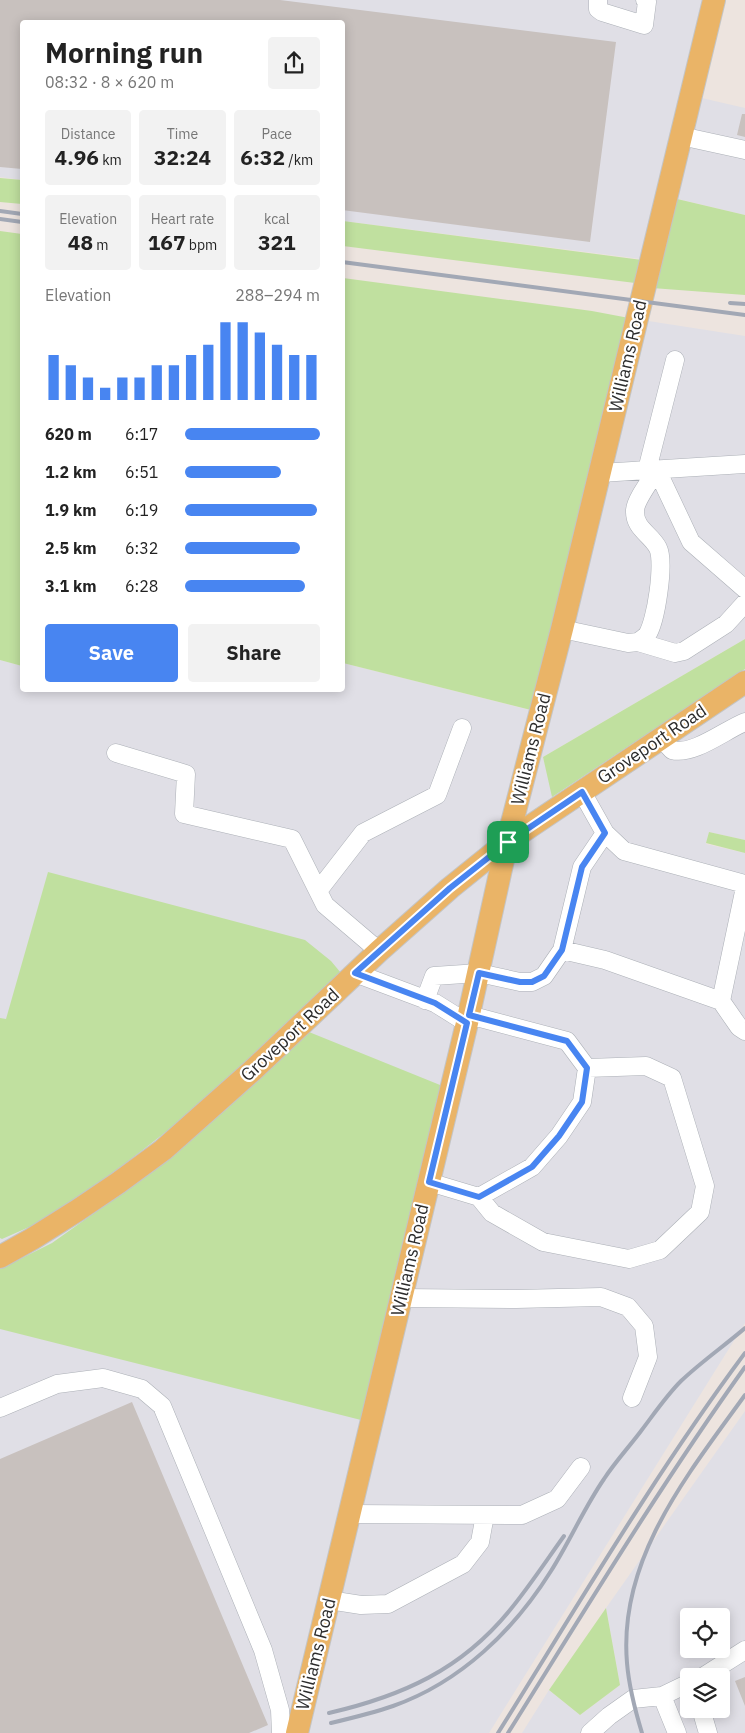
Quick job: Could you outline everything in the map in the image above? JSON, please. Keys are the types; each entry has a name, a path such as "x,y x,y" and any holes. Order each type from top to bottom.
{"main road":[{"name":"Williams Road","path":"297,1733 479,973 508,842 562,629 714,0"},
{"name":"Groveport Road","path":"0,1257 78,1210 163,1150 253,1070 379,951 450,888 508,842 745,682"}],"lane":[{"path":"598,0 598,8 602,12 644,25 647,2 645,0"},
{"path":"680,136 745,150"},
{"path":"638,642 646,635 650,627 660,582 661,559 658,548 637,524 635,511 636,504 652,470 675,360"},
{"path":"600,473 745,464"},
{"path":"652,470 691,542 745,589"},
{"path":"562,629 628,643 638,642 675,654 684,651 726,624 745,603"},
{"path":"662,738 672,750 686,752 731,727 745,722"},
{"path":"318,892 363,833 437,795 462,728"},
{"path":"116,753 186,774 184,814 292,839 325,905 379,951"},
{"path":"582,792 605,833 624,851 745,885 721,1001"},
{"path":"426,1000 434,976 479,973 520,982 532,982 544,976 562,950 582,867 605,833"},
{"path":"562,950 605,960 721,1001 739,1027 745,1031"},
{"path":"355,973 435,1003 468,1019 567,1041 587,1068 582,1102 559,1136 532,1167 479,1197"},
{"path":"429,1182 479,1197 492,1213 543,1242 629,1259 660,1250 700,1212 705,1186 672,1078 646,1066 587,1068"},
{"path":"401,1298 516,1299 601,1297 628,1306 644,1326 648,1357 632,1398"},
{"path":"0,1408 57,1384 103,1378 142,1389 162,1406 263,1650 280,1710 281,1733"},
{"path":"350,1514 522,1516 557,1499 581,1467"},
{"path":"329,1600 362,1605 388,1604 464,1564 480,1542 485,1515"},
{"path":"717,1668 745,1650"},
{"path":"590,1733 609,1716 633,1699 662,1696 680,1687"},
{"path":"662,1696 677,1733"},
{"path":"704,1718 708,1733"}],"shaded area":[{"path":"0,0 703,0 680,93 745,108 745,215 674,198 657,261 345,221 345,20 20,20 20,180 0,177"},
{"path":"629,318 745,336 745,639 543,757 553,797 745,669 745,840 709,832 706,844 745,853 745,1323 489,1733 0,1733 0,660 20,665 20,692 345,692 345,664 534,711"},
{"path":"745,1411 745,1733 522,1733 549,1690 580,1715 620,1685 606,1608"}],"green space":[{"path":"0,178 20,180 20,204 0,202"},
{"path":"673,198 745,215 745,295 652,288"},
{"path":"345,221 642,260 635,283 345,246"},
{"path":"0,231 20,234 20,665 0,660"},
{"path":"345,278 592,311 629,318 535,711 345,664"},
{"path":"745,639 745,669 552,797 543,757"},
{"path":"709,832 745,840 745,853 706,843"},
{"path":"48,872 305,940 331,961 341,973 194,1110 104,1180 36,1224 2,1239 0,1238 0,1018 6,1019"},
{"path":"309,1032 445,1087 365,1421 0,1329 0,1269 52,1243 131,1187 228,1108"},
{"path":"606,1608 620,1685 580,1715 549,1690"}],"building":[{"path":"0,0 280,0 616,42 590,242 345,210 345,20 20,20 20,169 0,167"},
{"path":"742,114 745,114 745,137 737,135"},
{"path":"132,1402 268,1725 249,1733 0,1733 0,1459"},
{"path":"745,1677 745,1706 735,1681"}],"railway":[{"path":"0,211 20,214"},
{"path":"0,219 20,222"},
{"path":"345,262 745,315"},
{"path":"730,303 745,304"},
{"path":"331,1723 385,1709 418,1696 441,1683 484,1652 520,1614 536,1593 558,1560 604,1479 665,1399 689,1374 745,1328"},
{"path":"498,1733 648,1493 745,1353"},
{"path":"508,1733 653,1503 745,1367"},
{"path":"642,1733 629,1681 627,1663 627,1625 634,1588 645,1553 661,1520 680,1487 745,1395"},
{"path":"329,1713 405,1689 428,1678 471,1649 510,1610 564,1536"}],"route":[{"path":"582,792 605,833 582,867 562,950 544,976 532,982 520,982 479,973 469,1015 567,1041 587,1068 582,1102 559,1136 532,1167 479,1197 429,1182 467,1023 435,1003 355,973 450,888 508,842 582,792"}]}
